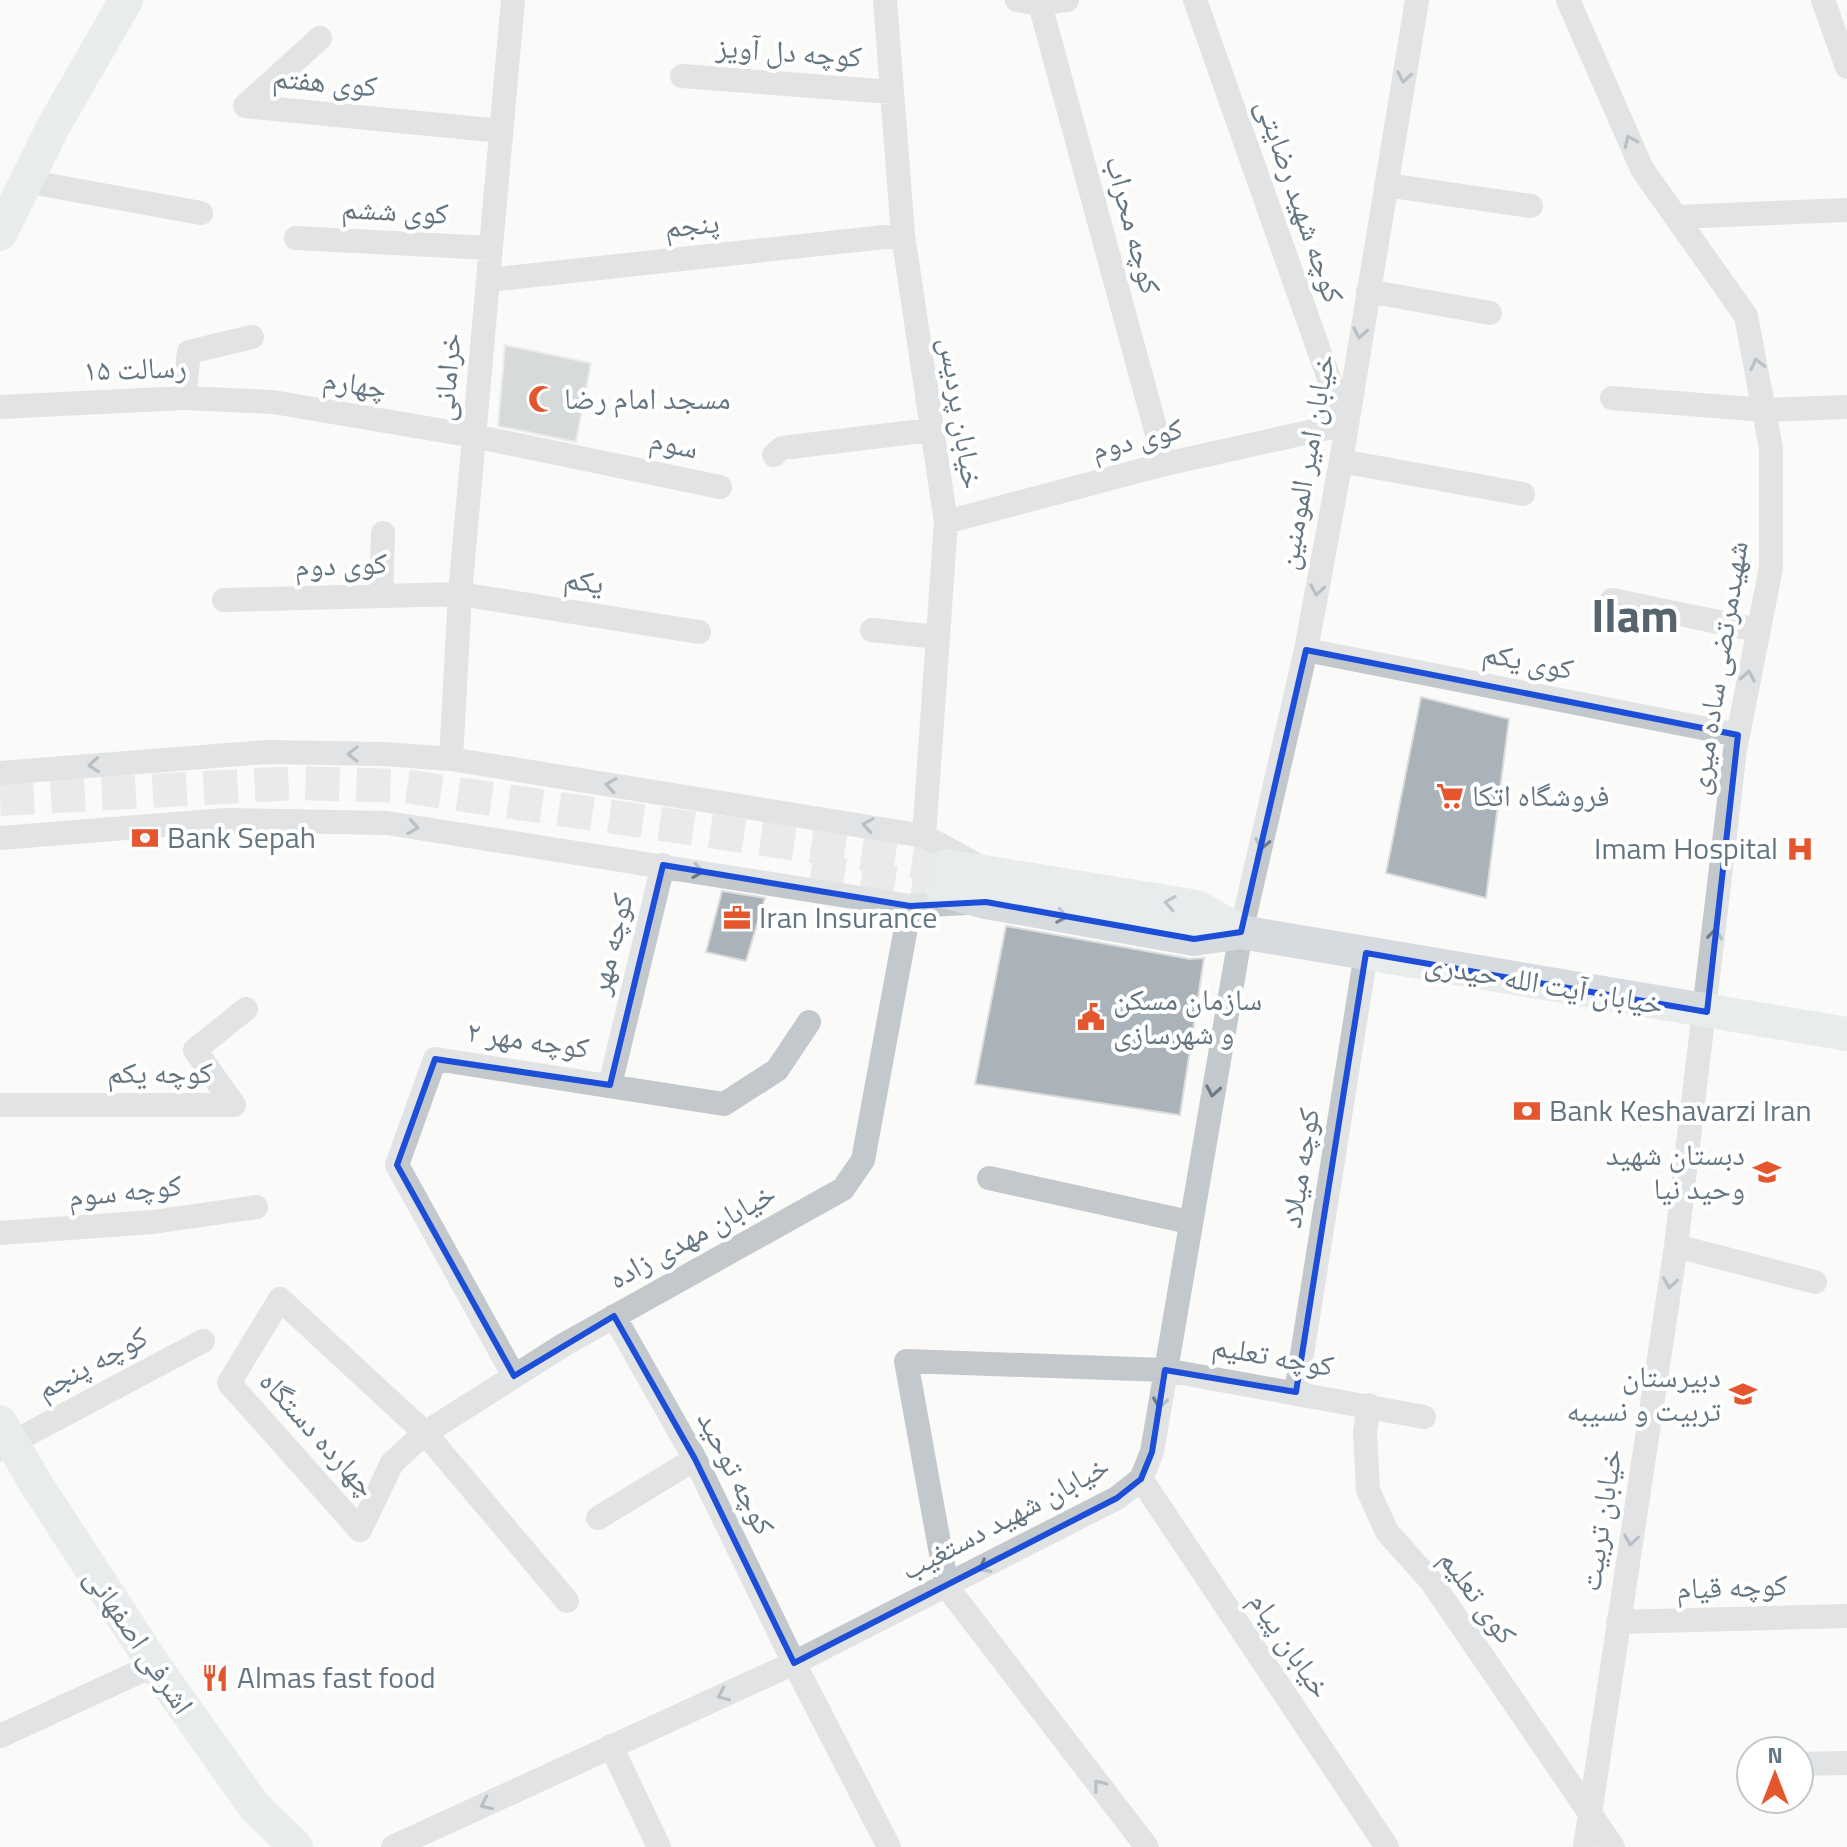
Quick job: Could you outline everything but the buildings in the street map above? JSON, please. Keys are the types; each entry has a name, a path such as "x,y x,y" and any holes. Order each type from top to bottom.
{"main road":[{"path":"0,234 25,181 126,0"},
{"name":"خیابان آیت الله حیدری","path":"945,878 988,888 1197,907 1241,932 1847,1034"},
{"name":"اشرفی اصفهانی","path":"4,1438 154,1665 254,1806 296,1847"}],"street":[{"name":"خرامانی","path":"451,759 460,594 513,0"},
{"name":"خیابان پردیس","path":"885,0 903,235 946,522 924,836"},
{"path":"1028,2 1067,0"},
{"name":"کوچه شهید رضایتی","path":"1195,0 1345,424"},
{"name":"خیابان امیر المومنین","path":"1241,932 1306,650 1341,461 1417,0"},
{"name":"شهیدمرتضی ساده میری","path":"1568,0 1642,169 1705,253 1746,316 1771,448 1771,568 1738,735 1707,1012"},
{"path":"1823,0 1847,67"},
{"name":"کوچه محراب","path":"1028,2 1165,464"},
{"name":"کوی هفتم","path":"320,38 245,106 501,131"},
{"name":"کوچه دل آویز","path":"682,76 891,92"},
{"path":"25,181 201,213"},
{"path":"1386,185 1531,206"},
{"path":"1676,217 1847,210"},
{"name":"پنجم","path":"488,280 903,235"},
{"name":"کوی ششم","path":"296,238 490,248"},
{"path":"1368,291 1490,313"},
{"path":"184,398 189,352 252,337"},
{"name":"رسالت ۱۵","path":"0,407 184,398 273,402"},
{"path":"1612,398 1765,410 1847,407"},
{"name":"چهارم","path":"273,402 474,436"},
{"name":"کوی دوم","path":"946,522 1165,464 1345,424"},
{"path":"774,455 782,448 930,430"},
{"name":"سوم","path":"474,436 720,487"},
{"path":"1341,461 1523,494"},
{"path":"381,596 383,533"},
{"name":"کوی دوم","path":"224,600 460,594"},
{"name":"یکم","path":"460,594 699,632"},
{"path":"1612,600 1757,630"},
{"path":"872,630 937,637"},
{"name":"کوی یکم","path":"1306,650 1738,735"},
{"path":"0,773 266,752 451,759 924,836 988,888"},
{"path":"0,838 226,820 387,823 910,906 988,888"},
{"name":"کوچه مهر","path":"610,1085 663,865"},
{"name":"خیابان مهدی زاده","path":"360,1530 392,1463 425,1433 614,1316 843,1189 863,1160 910,906"},
{"name":"خیابان شهید دستغیب","path":"393,1847 794,1663 1117,1498 1141,1479 1152,1452 1241,932"},
{"name":"کوچه میلاد","path":"1296,1392 1366,953"},
{"name":"کوچه یکم","path":"0,1105 234,1105 195,1050 246,1009"},
{"name":"خیابان تربیت","path":"1585,1847 1676,1246 1707,1012"},
{"name":"کوچه مهر ۲","path":"514,1376 397,1165 435,1059 724,1104 777,1070 809,1022"},
{"path":"989,1178 1189,1222"},
{"name":"کوچه سوم","path":"0,1233 153,1222 256,1207"},
{"path":"1676,1246 1815,1282"},
{"name":"چهارده دستگاه","path":"360,1530 229,1383 280,1299 425,1433"},
{"name":"کوچه توحید","path":"614,1316 695,1459 794,1663 889,1847"},
{"name":"کوچه پنجم","path":"4,1438 203,1341"},
{"name":"کوچه تعلیم","path":"947,1587 906,1361 1165,1370 1424,1417"},
{"name":"کوی تعلیم","path":"1369,1405 1365,1432 1368,1490 1387,1532 1431,1581 1613,1847"},
{"path":"425,1433 567,1601"},
{"path":"598,1518 695,1459"},
{"name":"خیابان پیام","path":"1141,1479 1387,1847"},
{"path":"947,1587 1147,1847"},
{"name":"کوچه قیام","path":"1618,1622 1847,1616"},
{"path":"0,1736 154,1665"},
{"path":"611,1746 659,1847"},
{"path":"1815,1764 1847,1763"}],"highlighted area":[{"path":"1306,650 1738,735 1707,1012 1366,953 1296,1392 1165,1370 1152,1452 1141,1479 1117,1498 794,1663 695,1459 614,1316 514,1376 397,1165 435,1059 610,1085 663,865 910,906 986,902 1194,939 1241,932"}],"tunnel":[{"path":"0,799 296,783 404,786 947,866"},
{"path":"811,870 943,891"}],"place":[{"name":"مسجد امام رضا","path":"542,399"},
{"name":"فروشگاه اتکا","path":"1450,796"},
{"name":"Bank Sepah","path":"145,838"},
{"name":"Imam Hospital","path":"1800,849"},
{"name":"Iran Insurance","path":"737,918"},
{"name":"سازمان مسکن و شهرسازی","path":"1091,1017"},
{"name":"Bank Keshavarzi Iran","path":"1527,1111"},
{"name":"دبستان شهید وحید نیا","path":"1767,1172"},
{"name":"دبیرستان تربیت و نسیبه","path":"1743,1394"},
{"name":"Almas fast food","path":"215,1678"}],"district":[{"name":"Ilam","path":"1635,616"}]}
